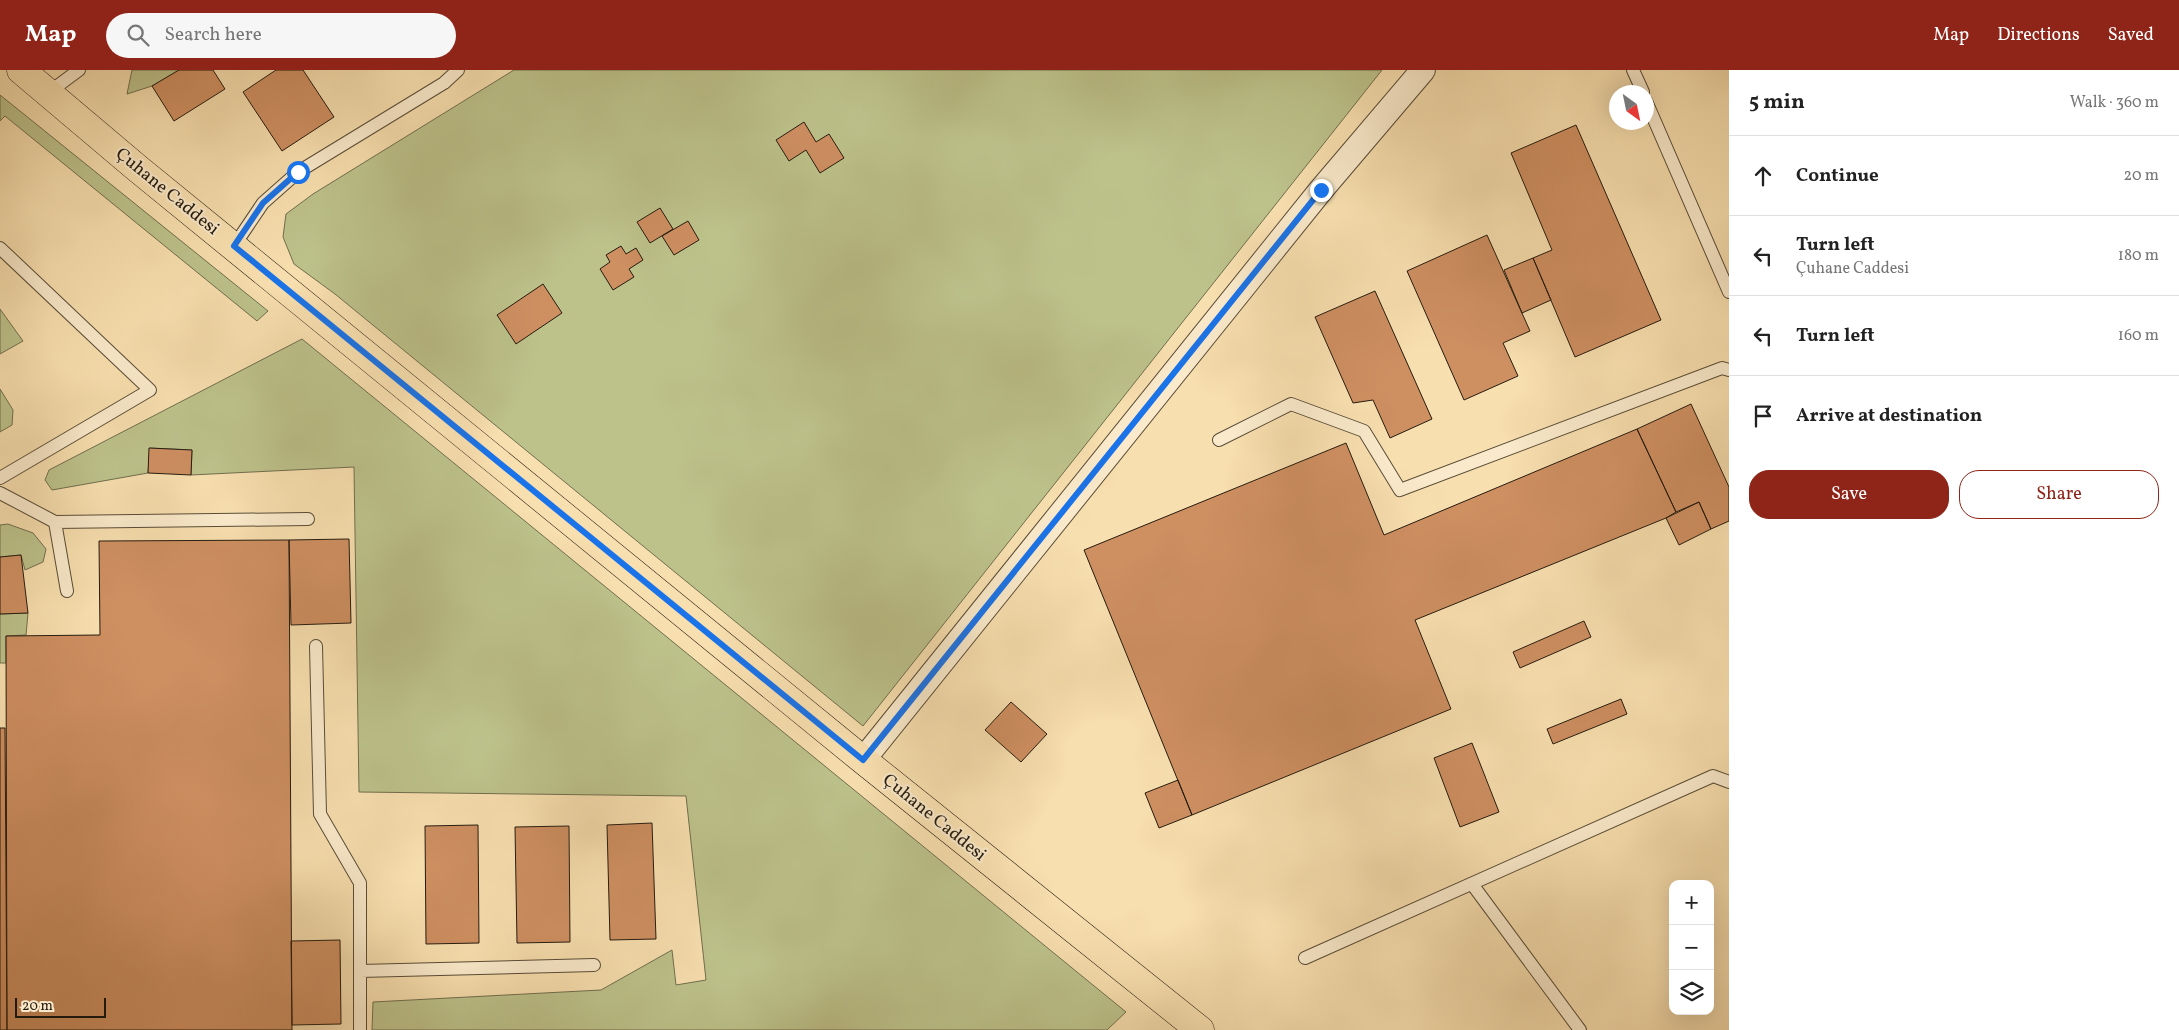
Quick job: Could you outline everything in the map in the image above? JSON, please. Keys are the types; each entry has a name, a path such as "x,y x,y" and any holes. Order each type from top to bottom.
{"main road":[{"name":"Çuhane Caddesi","path":"21,70 863,760 1200,1030"}],"street":[{"path":"863,760 1321,190 1423,70"}],"lane":[{"path":"48,93 79,70"},
{"path":"234,246 263,203 298,172 444,83 458,70"},
{"path":"1633,70 1640,85"},
{"path":"1654,119 1729,292"},
{"path":"0,248 150,390 0,478"},
{"path":"1219,440 1291,404 1364,431 1400,490 1722,368 1729,370"},
{"path":"0,493 55,522 308,519"},
{"path":"55,522 67,591"},
{"path":"316,646 320,814 360,882 360,1030"},
{"path":"1305,958 1713,776 1729,782"},
{"path":"1472,884 1580,1030"},
{"path":"360,971 594,965"}],"green space":[{"path":"132,70 179,70 152,86 127,94"},
{"path":"514,70 1382,70 863,726 335,294 294,264 283,237 286,214 313,194"},
{"path":"0,95 268,311 257,321 5,116 0,121"},
{"path":"0,309 23,341 0,354"},
{"path":"302,339 1126,1012 1107,1030 372,1030 373,1002 601,990 672,950 676,985 706,980 686,796 359,792 354,467 191,475 192,450 150,448 148,473 52,490 45,480 49,470"},
{"path":"0,389 13,410 12,425 0,432"},
{"path":"8,524 33,533 46,549 43,562 25,570 21,555 0,557 0,525"},
{"path":"28,613 26,635 6,636 6,663 0,663 0,614"}],"building":[{"path":"179,70 213,70 225,89 174,121 152,86"},
{"path":"276,70 303,70 334,117 282,151 243,92"},
{"path":"804,122 816,142 829,134 844,158 820,173 806,150 789,161 776,140"},
{"path":"1576,125 1661,320 1575,357 1533,258 1552,250 1511,153"},
{"path":"660,208 673,229 650,243 637,222"},
{"path":"688,221 699,240 674,255 662,236"},
{"path":"1487,235 1530,331 1503,343 1518,376 1464,400 1407,271"},
{"path":"621,246 626,254 636,248 643,260 629,269 634,277 613,290 600,269 610,262 606,255"},
{"path":"1533,258 1551,300 1522,313 1504,270"},
{"path":"543,284 562,313 516,344 497,315"},
{"path":"1375,291 1432,419 1390,438 1373,400 1353,403 1315,317"},
{"path":"1691,404 1729,487 1729,521 1711,529 1699,502 1676,512 1637,429"},
{"path":"1637,429 1676,512 1666,518 1415,620 1451,709 1192,815 1084,550 1346,443 1384,535"},
{"path":"149,448 192,450 191,475 148,473"},
{"path":"1699,502 1711,529 1679,545 1666,518"},
{"path":"349,539 351,623 291,625 289,540"},
{"path":"289,540 292,1030 7,1030 6,636 100,635 99,541"},
{"path":"21,555 28,613 0,614 0,557"},
{"path":"1584,621 1591,637 1520,668 1513,652"},
{"path":"1621,699 1627,714 1553,744 1547,729"},
{"path":"1011,702 1047,734 1021,762 985,730"},
{"path":"0,728 5,728 7,1030 0,1030"},
{"path":"1472,743 1499,812 1460,827 1434,758"},
{"path":"1178,780 1192,815 1159,828 1145,793"},
{"path":"652,823 656,939 610,940 607,825"},
{"path":"478,825 479,943 426,944 425,826"},
{"path":"569,826 570,942 517,943 515,827"},
{"path":"340,940 341,1024 292,1025 291,941"}],"route":[{"path":"298,172 263,203 234,246 863,760 1321,190"}]}
